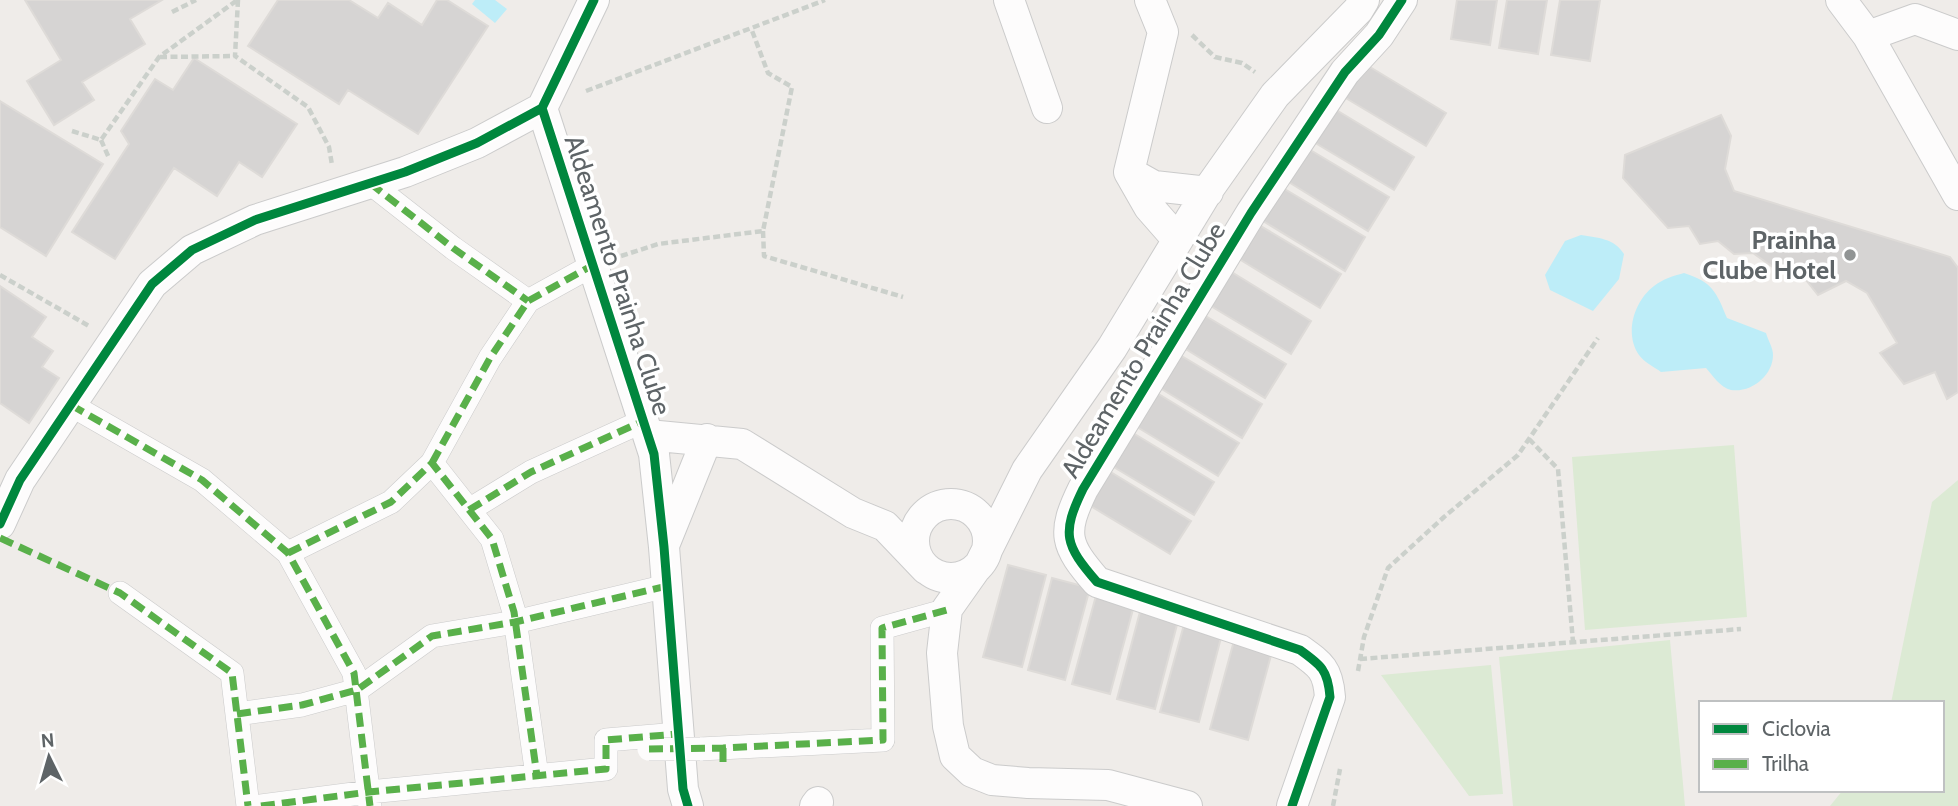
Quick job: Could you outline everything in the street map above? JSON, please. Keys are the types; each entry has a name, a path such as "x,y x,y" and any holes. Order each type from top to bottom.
{"street":[{"name":"Aldeamento Prainha Clube","path":"0,524 20,480 152,284 192,250 255,220 370,183 477,143 542,108 594,0"},
{"path":"1009,0 1047,108"},
{"path":"1129,172 1163,32 1150,0"},
{"name":"Aldeamento Prainha Clube","path":"1027,470 1112,348 1177,239 1275,95 1358,10 1364,0"},
{"name":"Aldeamento Prainha Clube","path":"1292,806 1330,696 1329,678 1317,662 1300,650 1097,582 1078,560 1068,537 1072,512 1083,489 1240,231 1345,72 1379,35 1402,0"},
{"path":"1841,0 1868,36 1958,195"},
{"path":"1868,36 1915,19 1958,35"},
{"name":"Aldeamento Prainha Clube","path":"542,108 654,454 667,586 689,741 683,800"},
{"name":"Aldeamento Prainha Clube","path":"1129,172 1154,186 1208,192"},
{"name":"Aldeamento Prainha Clube","path":"1129,172 1149,206 1177,239"},
{"path":"370,183 453,248 528,301"},
{"path":"288,553 391,502 432,463 491,358 528,301 593,265"},
{"path":"71,405 202,480 288,553 354,673 369,799"},
{"name":"Aldeamento Prainha Clube","path":"646,428 742,444 853,513 885,526 929,571"},
{"path":"469,510 531,472 646,428"},
{"name":"Aldeamento Prainha Clube","path":"664,547 706,439"},
{"path":"432,463 492,539 515,622 537,776"},
{"path":"885,526 925,514 939,506 961,505 1000,494 1027,470"},
{"path":"1027,470 979,565 947,610 942,653 948,726 955,756 972,772 992,779 1028,783 1108,785 1187,806"},
{"path":"929,571 956,578 979,565 987,548 987,532 977,515 961,505"},
{"path":"925,514 916,526 914,534 917,556 929,571 947,610"},
{"path":"237,714 302,705 357,690 432,636 515,622 667,586"},
{"path":"120,593 232,673 248,806"},
{"path":"261,806 369,799 606,769 606,740 689,741 723,755 883,740 882,628 947,610"},
{"path":"649,749 689,741"}],"path":[{"path":"172,12 196,0"},
{"path":"235,56 237,0"},
{"path":"101,140 159,57 237,0"},
{"path":"542,108 825,0"},
{"path":"751,28 768,73 792,87 763,231 765,256 903,297"},
{"path":"1189,33 1215,57 1242,63 1255,72 1264,71"},
{"path":"159,57 235,56 308,107 329,147 338,194"},
{"path":"72,131 101,140 109,158"},
{"path":"593,265 658,244 763,231"},
{"path":"0,275 114,340"},
{"path":"1358,672 1364,637 1388,568 1518,455 1598,338"},
{"path":"1529,439 1558,469 1573,642"},
{"path":"1360,659 1741,629"},
{"path":"1333,806 1340,766"}],"green space":[{"path":"1734,445 1747,617 1585,630 1572,457"},
{"path":"1958,480 1958,806 1830,806 1841,792 1944,792 1944,701 1891,701 1932,502"},
{"path":"1670,640 1685,806 1513,806 1499,657"},
{"path":"1491,665 1503,794 1469,796 1381,675"}],"water":[{"path":"475,0 495,0 507,9 495,23 472,4"},
{"path":"1581,235 1610,242 1624,254 1619,279 1593,311 1550,290 1545,275 1565,241"},
{"path":"1684,273 1701,280 1712,289 1727,318 1766,333 1773,352 1772,362 1765,376 1754,386 1739,390 1727,389 1706,368 1661,372 1639,355 1632,337 1632,328 1633,318 1641,300 1657,284"}],"building":[{"path":"25,0 162,0 130,19 145,44 82,82 94,100 54,125 27,81 61,60"},
{"path":"278,0 349,0 378,18 388,3 422,25 437,0 447,0 488,26 418,134 348,90 339,104 248,46"},
{"path":"1457,0 1497,0 1490,45 1451,39"},
{"path":"1507,0 1547,0 1538,54 1499,48"},
{"path":"1560,0 1600,0 1590,61 1551,55"},
{"path":"194,58 297,124 262,177 239,162 217,196 174,168 115,259 72,232 129,144 121,131 155,79 173,90"},
{"path":"1365,64 1446,113 1426,146 1344,97"},
{"path":"0,101 103,164 46,256 0,227"},
{"path":"1333,108 1414,157 1394,190 1312,141"},
{"name":"Prainha Clube Hotel","path":"1721,115 1731,136 1725,169 1734,191 1950,257 1958,268 1958,392 1947,399 1935,372 1904,384 1880,353 1897,343 1867,293 1846,281 1818,295 1794,265 1774,268 1753,253 1734,254 1718,241 1700,244 1689,226 1668,228 1623,178 1625,155"},
{"path":"1307,148 1389,197 1368,231 1287,181"},
{"path":"1283,188 1365,237 1345,271 1263,221"},
{"path":"1259,225 1341,274 1320,308 1239,259"},
{"path":"1230,271 1311,321 1291,354 1209,305"},
{"path":"0,286 46,317 32,337 53,351 42,367 59,378 29,423 0,403"},
{"path":"1204,315 1286,364 1265,398 1184,348"},
{"path":"1180,355 1262,404 1242,438 1160,388"},
{"path":"1157,393 1239,443 1218,476 1137,427"},
{"path":"1133,433 1214,482 1194,515 1112,466"},
{"path":"1109,471 1191,521 1170,554 1089,505"},
{"path":"1008,565 1046,575 1022,667 983,657"},
{"path":"1052,578 1090,588 1065,680 1028,670"},
{"path":"1097,592 1135,602 1110,694 1072,684"},
{"path":"1141,608 1179,617 1155,709 1117,699"},
{"path":"1185,621 1223,630 1199,722 1160,712"},
{"path":"1235,637 1273,648 1248,740 1210,729"}],"marked path":[{"path":"370,183 453,248 528,301"},
{"path":"432,463 490,358 528,301 593,265"},
{"path":"71,405 202,480 288,553 354,673 370,806"},
{"path":"469,510 531,472 643,421"},
{"path":"288,553 391,502 432,463 492,539 514,612 537,776"},
{"path":"0,538 120,593 232,673 248,806"},
{"path":"237,714 302,705 357,690 432,636 515,622 667,586"},
{"path":"649,749 883,740 882,628 947,610"},
{"path":"261,806 369,792 606,769 606,740 678,734"},
{"path":"723,748 723,762"}],"cycle path":[{"path":"0,524 20,480 152,284 192,250 255,220 405,172 477,143 542,108 594,0"},
{"path":"1292,806 1330,697 1322,669 1300,650 1097,582 1078,558 1070,539 1069,528 1083,489 1251,213 1345,72 1379,35 1402,0"},
{"path":"542,108 654,454 683,789 688,806"}],"place":[{"name":"Prainha Clube Hotel","path":"1850,255"}]}
